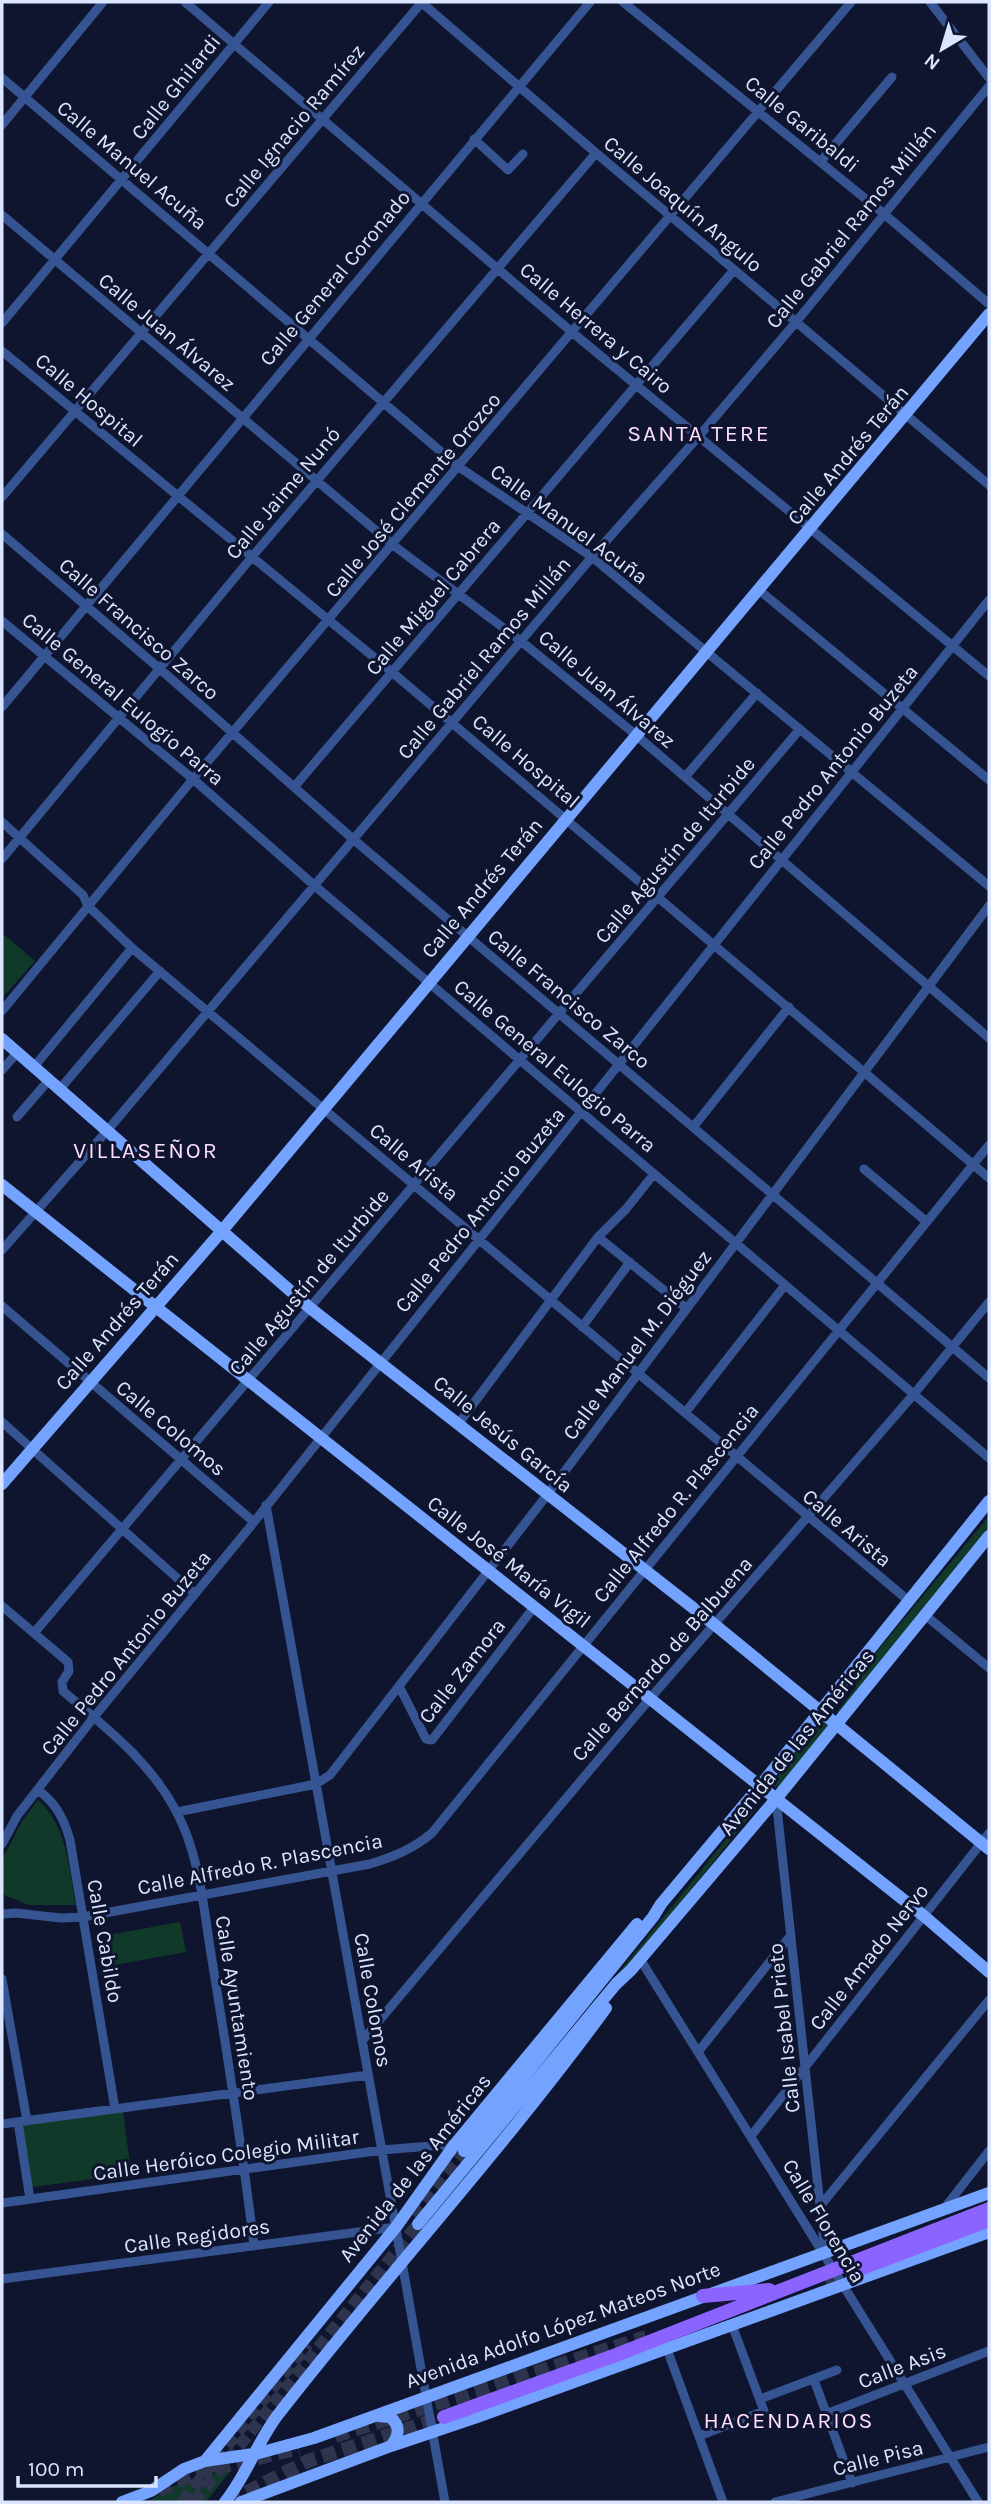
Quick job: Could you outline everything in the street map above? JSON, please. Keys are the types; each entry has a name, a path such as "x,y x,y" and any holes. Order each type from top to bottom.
{"main road":[{"name":"Calle Andrés Terán","path":"2,1484 221,1232 989,314"},
{"name":"Calle Jesús García","path":"2,1039 310,1308 987,1842"},
{"name":"Calle José María Vigil","path":"2,1185 924,1916 989,1972"},
{"name":"Avenida de las Américas","path":"205,2461 648,1912 661,1904 760,1786 989,1502"},
{"name":"Avenida de las Américas","path":"418,2224 616,1984 776,1799 989,1536"},
{"name":"Avenida de las Américas","path":"225,2502 275,2418 576,2049 636,1964"},
{"name":"Avenida Adolfo López Mateos Norte","path":"151,2491 184,2469 205,2461 256,2454 314,2438 989,2193"},
{"name":"Avenida Adolfo López Mateos Norte","path":"444,2417 617,2356 989,2209"},
{"path":"857,2270 989,2230"},
{"path":"241,2502 267,2497 391,2446 667,2349 989,2230"},
{"path":"703,2296 784,2288"},
{"path":"378,2416 390,2417 398,2427 398,2435 391,2446"},
{"path":"122,2502 151,2491"},
{"path":"143,2502 151,2491"}],"street":[{"path":"2,125 103,2"},
{"name":"Calle Herrera y Cairo","path":"185,2 573,333 989,676"},
{"name":"Calle Ghilardi","path":"2,323 269,2"},
{"name":"Calle Joaquín Angulo","path":"421,2 989,485"},
{"name":"Calle Ignacio Ramírez","path":"2,497 421,2"},
{"name":"Calle General Coronado","path":"2,707 87,608 241,417 590,2"},
{"name":"Calle Garibaldi","path":"623,2 821,161 989,304"},
{"name":"Calle José Clemente Orozco","path":"2,1011 193,779 852,2"},
{"path":"930,2 989,78"},
{"path":"821,161 892,77"},
{"name":"Calle Manuel Acuña","path":"2,78 459,467 592,557 989,886"},
{"name":"Calle Gabriel Ramos Millán","path":"2,1250 106,1132 592,557 796,323 989,86"},
{"path":"474,139 508,170 523,154"},
{"name":"Calle Jaime Nunó","path":"2,859 251,558 596,153"},
{"name":"Calle Juan Álvarez","path":"2,215 393,544 522,642 636,735 989,1038"},
{"name":"Calle Miguel Cabrera","path":"295,786 734,270"},
{"name":"Calle Hospital","path":"2,351 453,723 989,1178"},
{"name":"Calle Francisco Zarco","path":"2,534 353,839 989,1378"},
{"path":"759,590 989,780"},
{"name":"Calle Pedro Antonio Buzeta","path":"2,1844 18,1816 94,1717 254,1522 989,600"},
{"name":"Calle General Eulogio Parra","path":"2,621 119,716 315,886 989,1458"},
{"path":"685,777 757,693"},
{"name":"Calle Agustín de Iturbide","path":"34,1633 800,729"},
{"name":"Calle Arista","path":"2,822 83,895 88,906 132,948 909,1601"},
{"name":"Calle Manuel M. Diéguez","path":"316,1784 330,1775 400,1688 989,906"},
{"path":"33,1068 132,948"},
{"path":"59,1090 160,971"},
{"path":"694,1126 789,1007"},
{"path":"2,1070 17,1053"},
{"path":"17,1117 48,1081"},
{"name":"Calle Alfredo R. Plascencia","path":"2,1914 83,1917 370,1864 397,1855 422,1842 989,1145"},
{"path":"864,1169 927,1222"},
{"path":"459,1423 598,1237 626,1209 654,1174"},
{"path":"598,1237 686,1308"},
{"path":"582,1327 630,1262"},
{"path":"685,1413 785,1285"},
{"name":"Calle Bernardo de Balbuena","path":"362,2040 650,1699 914,1394 989,1302"},
{"name":"Calle Colomos","path":"2,1306 254,1522"},
{"path":"2,1422 195,1594"},
{"name":"Calle Colomos","path":"266,1505 446,2502"},
{"name":"Calle Ayuntamiento","path":"2,1606 68,1662 69,1671 61,1687 121,1740 145,1766 177,1812 191,1847 234,2093 254,2246"},
{"name":"Calle Zamora","path":"400,1688 426,1739 432,1740 534,1607"},
{"path":"925,1615 989,1668"},
{"path":"177,1812 316,1784"},
{"name":"Calle Cabildo","path":"38,1790 57,1808 65,1824 115,2109"},
{"name":"Calle Isabel Prieto","path":"776,1799 825,2254"},
{"name":"Calle Amado Nervo","path":"751,2136 924,1916 987,1842"},
{"path":"698,2052 791,1935"},
{"name":"Calle Florencia","path":"636,1964 698,2052 978,2502"},
{"path":"2,1979 23,2121 30,2199"},
{"path":"821,2205 989,2000"},
{"path":"2,2124 368,2075"},
{"name":"Calle Heróico Colegio Militar","path":"2,2203 382,2150 460,2148"},
{"path":"942,2212 989,2151"},
{"name":"Calle Regidores","path":"2,2279 396,2227"},
{"path":"699,2436 764,2411 733,2325"},
{"path":"667,2349 723,2502"},
{"name":"Calle Asis","path":"826,2414 989,2351"},
{"path":"760,2399 837,2370"},
{"path":"814,2380 852,2483"},
{"name":"Calle Pisa","path":"775,2502 989,2447"}],"green space":[{"path":"2,933 35,961 2,998"},
{"path":"989,1516 989,1531 839,1713 837,1712 855,1688 860,1672"},
{"path":"821,1721 827,1721 828,1726 780,1786 774,1787 774,1781"},
{"path":"38,1800 48,1811 61,1835 76,1905 29,1905 2,1894 2,1860 22,1821"},
{"path":"753,1806 756,1806 756,1809 622,1975 619,1975 619,1972"},
{"path":"180,1922 186,1952 114,1965 108,1935"},
{"path":"123,2111 131,2174 25,2188 16,2125"},
{"path":"232,2469 206,2502 149,2502 177,2485"}],"tunnel":[{"path":"411,2214 464,2151"},
{"path":"194,2502 418,2224"},
{"path":"825,2280 857,2270"},
{"path":"335,2436 646,2337"},
{"path":"182,2502 308,2344"},
{"path":"228,2502 308,2461 444,2417"},
{"path":"158,2491 192,2474 299,2448"}],"district":[{"name":"SANTA TERE","path":"699,433"},
{"name":"VILLASEÑOR","path":"146,1150"},
{"name":"HACENDARIOS","path":"789,2420"}]}
